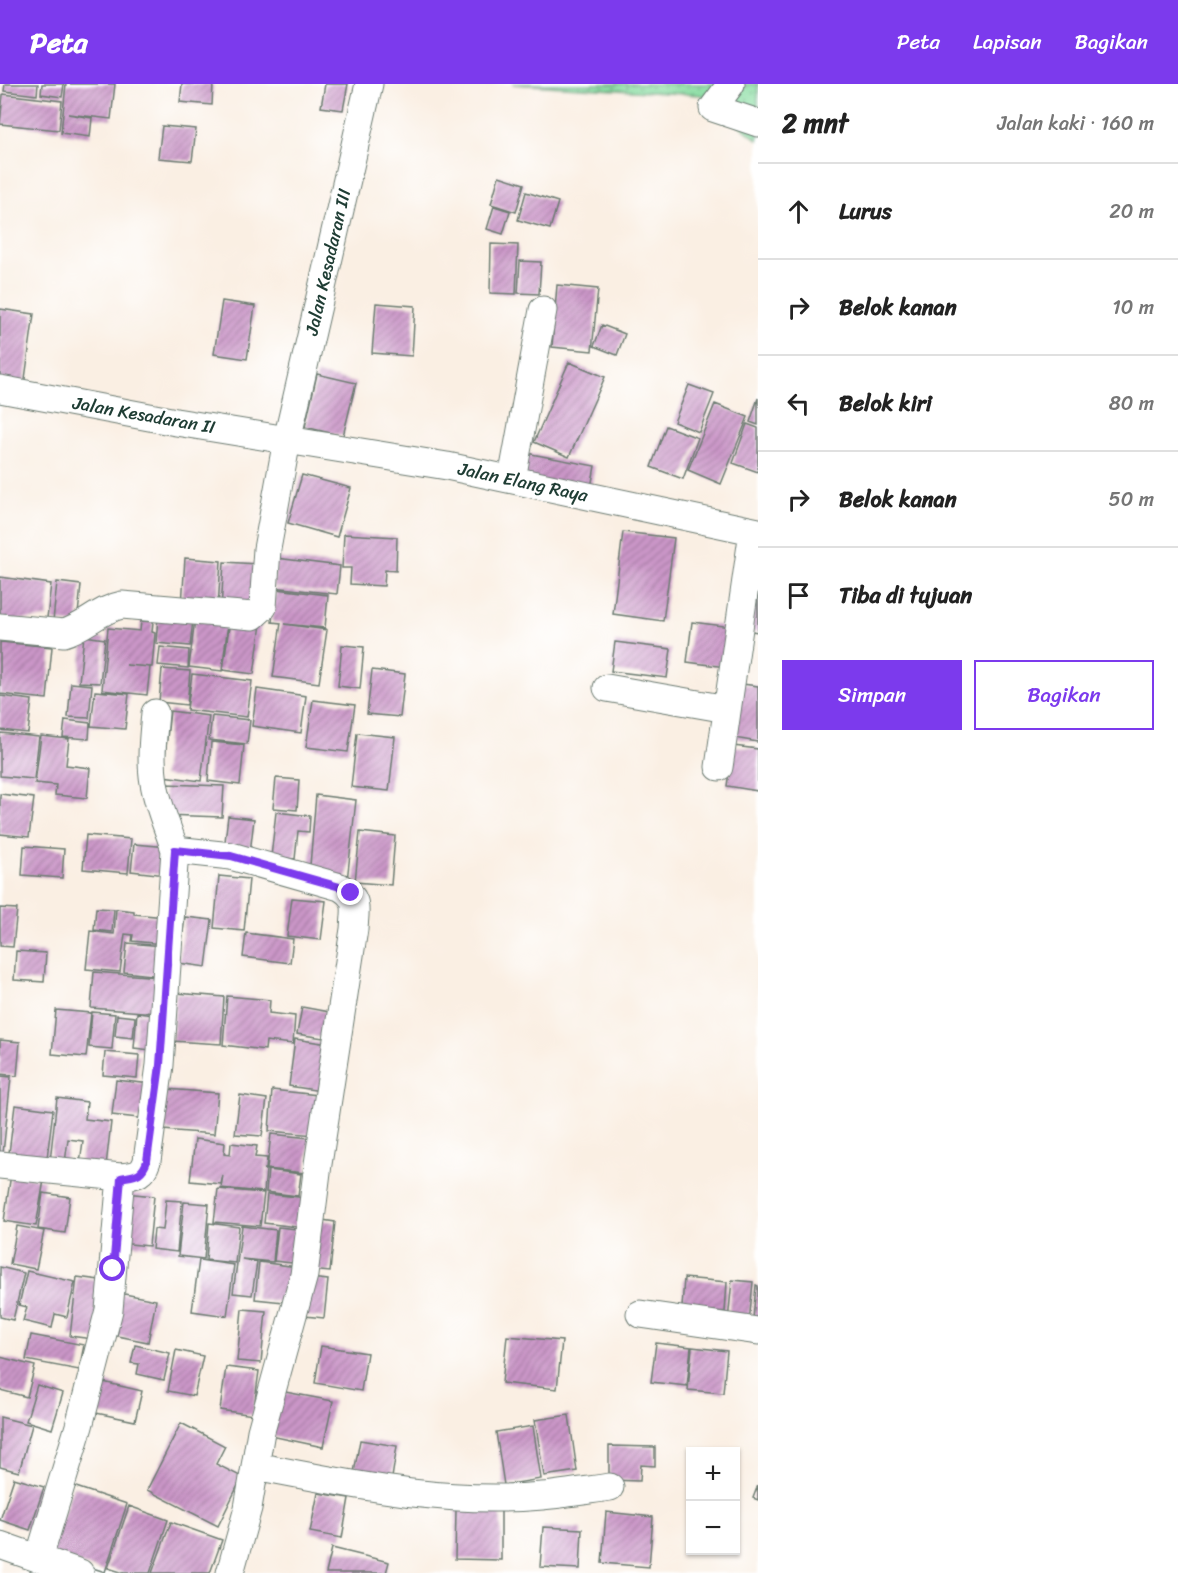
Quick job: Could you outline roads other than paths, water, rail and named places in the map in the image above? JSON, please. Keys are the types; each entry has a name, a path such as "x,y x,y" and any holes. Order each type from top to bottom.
{"street":[{"name":"Jalan Kesadaran III","path":"0,627 64,633 72,631 113,607 122,605 253,616 260,612 264,600 268,539 287,440 369,84"},
{"path":"731,84 713,108 758,123"},
{"path":"512,479 543,310"},
{"name":"Jalan Kesadaran II","path":"0,389 287,440"},
{"name":"Jalan Elang Raya","path":"287,440 447,466 756,531"},
{"path":"719,767 756,531"},
{"path":"607,688 727,709"},
{"path":"0,1165 121,1178 135,1176 144,1170 160,1065 175,850 165,826 154,782 152,752 155,713"},
{"path":"175,850 231,856 292,873 340,887 351,893 355,902 354,929 318,1164 304,1275 261,1431 248,1508 230,1573"},
{"path":"39,1558 79,1426 109,1310 121,1178"},
{"path":"640,1314 758,1331"},
{"path":"255,1466 355,1485 481,1498 541,1497 610,1487"},
{"path":"0,1545 80,1573"}]}
